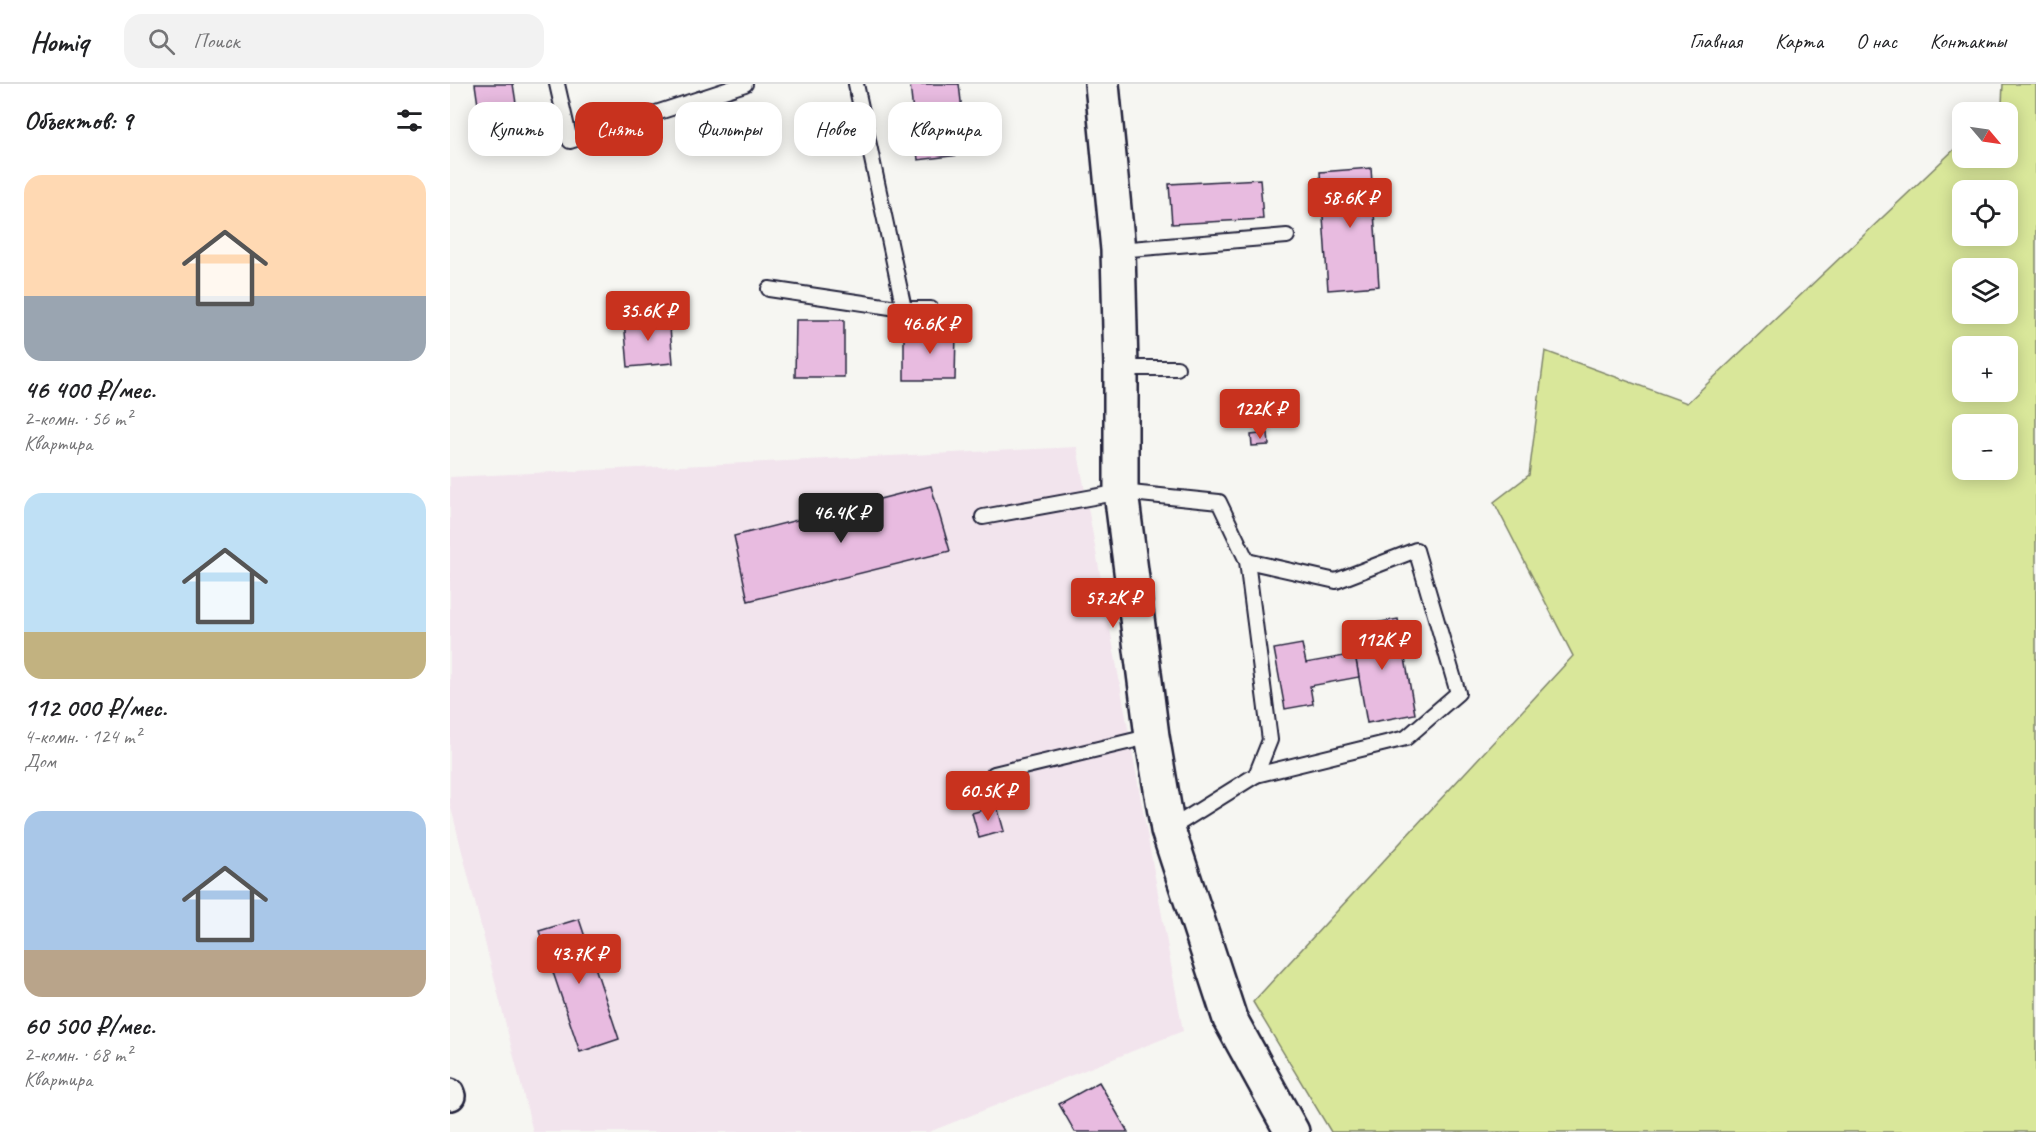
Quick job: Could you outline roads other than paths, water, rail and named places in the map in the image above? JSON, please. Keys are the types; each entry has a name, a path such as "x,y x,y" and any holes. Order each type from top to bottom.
{"street":[{"path":"1102,84 1118,250 1122,492 1152,736 1168,830 1230,1019 1292,1132"}],"lane":[{"path":"557,84 570,141 727,87 745,84"},
{"path":"856,84 904,309"},
{"path":"1118,250 1287,236"},
{"path":"769,289 904,309 931,309"},
{"path":"1121,368 1177,369"},
{"path":"983,518 1122,492 1219,502 1247,561 1270,740 1256,776"},
{"path":"1168,830 1256,776 1406,738 1458,693 1416,550 1336,581 1247,561"},
{"path":"994,774 1152,736"}]}
